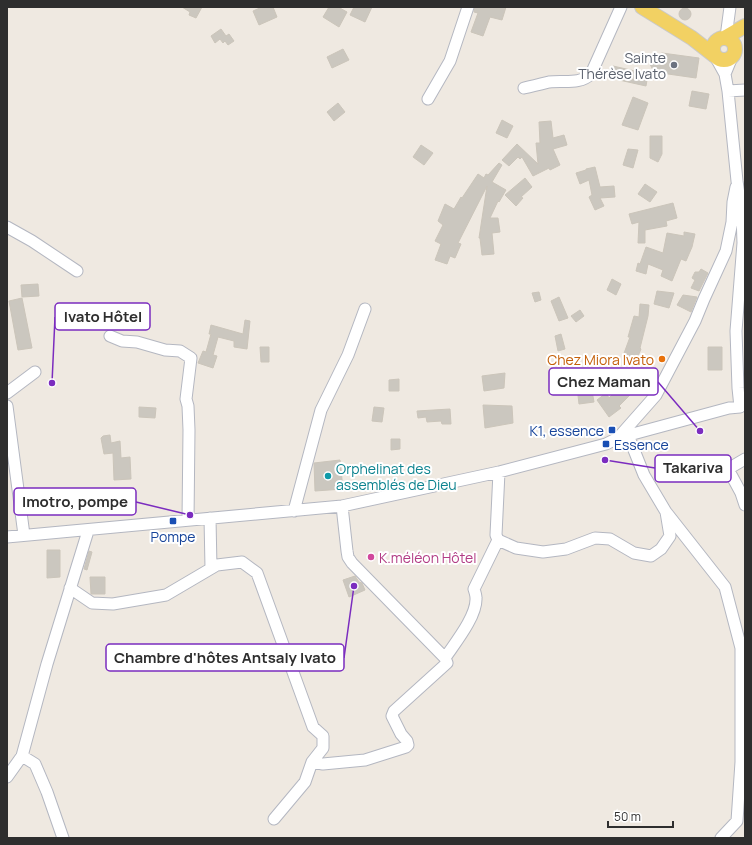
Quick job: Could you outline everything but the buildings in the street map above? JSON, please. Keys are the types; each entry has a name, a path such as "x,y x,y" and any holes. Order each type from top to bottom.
{"main road":[{"path":"642,7 692,38 719,59 728,59 745,35"},
{"path":"715,56 712,48 721,39 745,26"},
{"path":"692,38 731,39 734,43 734,52"}],"street":[{"path":"428,99 450,61 468,7"},
{"path":"524,88 550,82 578,80 586,78 591,74 621,7"},
{"path":"721,39 730,7"},
{"path":"725,74 734,52"},
{"path":"7,537 88,531 342,506 499,472 606,444 623,437 729,408 742,409 742,388 736,331 743,243 742,214 737,181 728,91 725,74 715,56"},
{"path":"728,91 745,90"},
{"path":"623,437 656,395 695,321 726,251 732,222 733,202 737,181"},
{"path":"7,227 77,271"},
{"path":"294,511 321,410 348,355 365,309"},
{"path":"110,336 122,341 137,342 165,350 180,351 191,358 186,399 188,406 189,430 188,520"},
{"path":"7,393 36,372"},
{"path":"7,406 24,535"},
{"path":"623,437 666,512 725,587 741,648 741,821 721,838"},
{"path":"745,459 728,469 741,493 745,505"},
{"path":"445,658 465,628 474,611 477,599 474,589 498,540 496,535 499,472"},
{"path":"312,762 323,764 366,760 406,747 407,740 401,734 392,716 394,711 447,663 445,658 352,563 348,557 342,506"},
{"path":"498,540 516,548 543,552 566,549 595,538 610,539 634,553 651,556 661,549 670,536 666,512"},
{"path":"210,518 211,568"},
{"path":"7,777 22,756 70,588 88,531"},
{"path":"70,588 92,603 113,604 166,595 217,565 242,562 257,573 313,727 323,736 323,748 312,762 305,782 274,819"},
{"path":"22,756 35,764 47,792 63,838"}],"place":[{"name":"Sainte Thérèse Ivato","path":"674,65"},
{"name":"Chez Miora Ivato","path":"662,359"},
{"name":"Ivato Hôtel","path":"52,383"},
{"name":"K1, essence","path":"612,430"},
{"name":"Chez Maman","path":"700,431"},
{"name":"Essence","path":"606,444"},
{"name":"Takariva","path":"605,460"},
{"name":"Orphelinat des assemblés de Dieu","path":"328,476"},
{"name":"Imotro, pompe","path":"190,515"},
{"name":"Pompe","path":"173,521"},
{"name":"K.méléon Hôtel","path":"371,557"},
{"name":"Chambre d'hôtes Antsaly Ivato","path":"354,586"}]}
